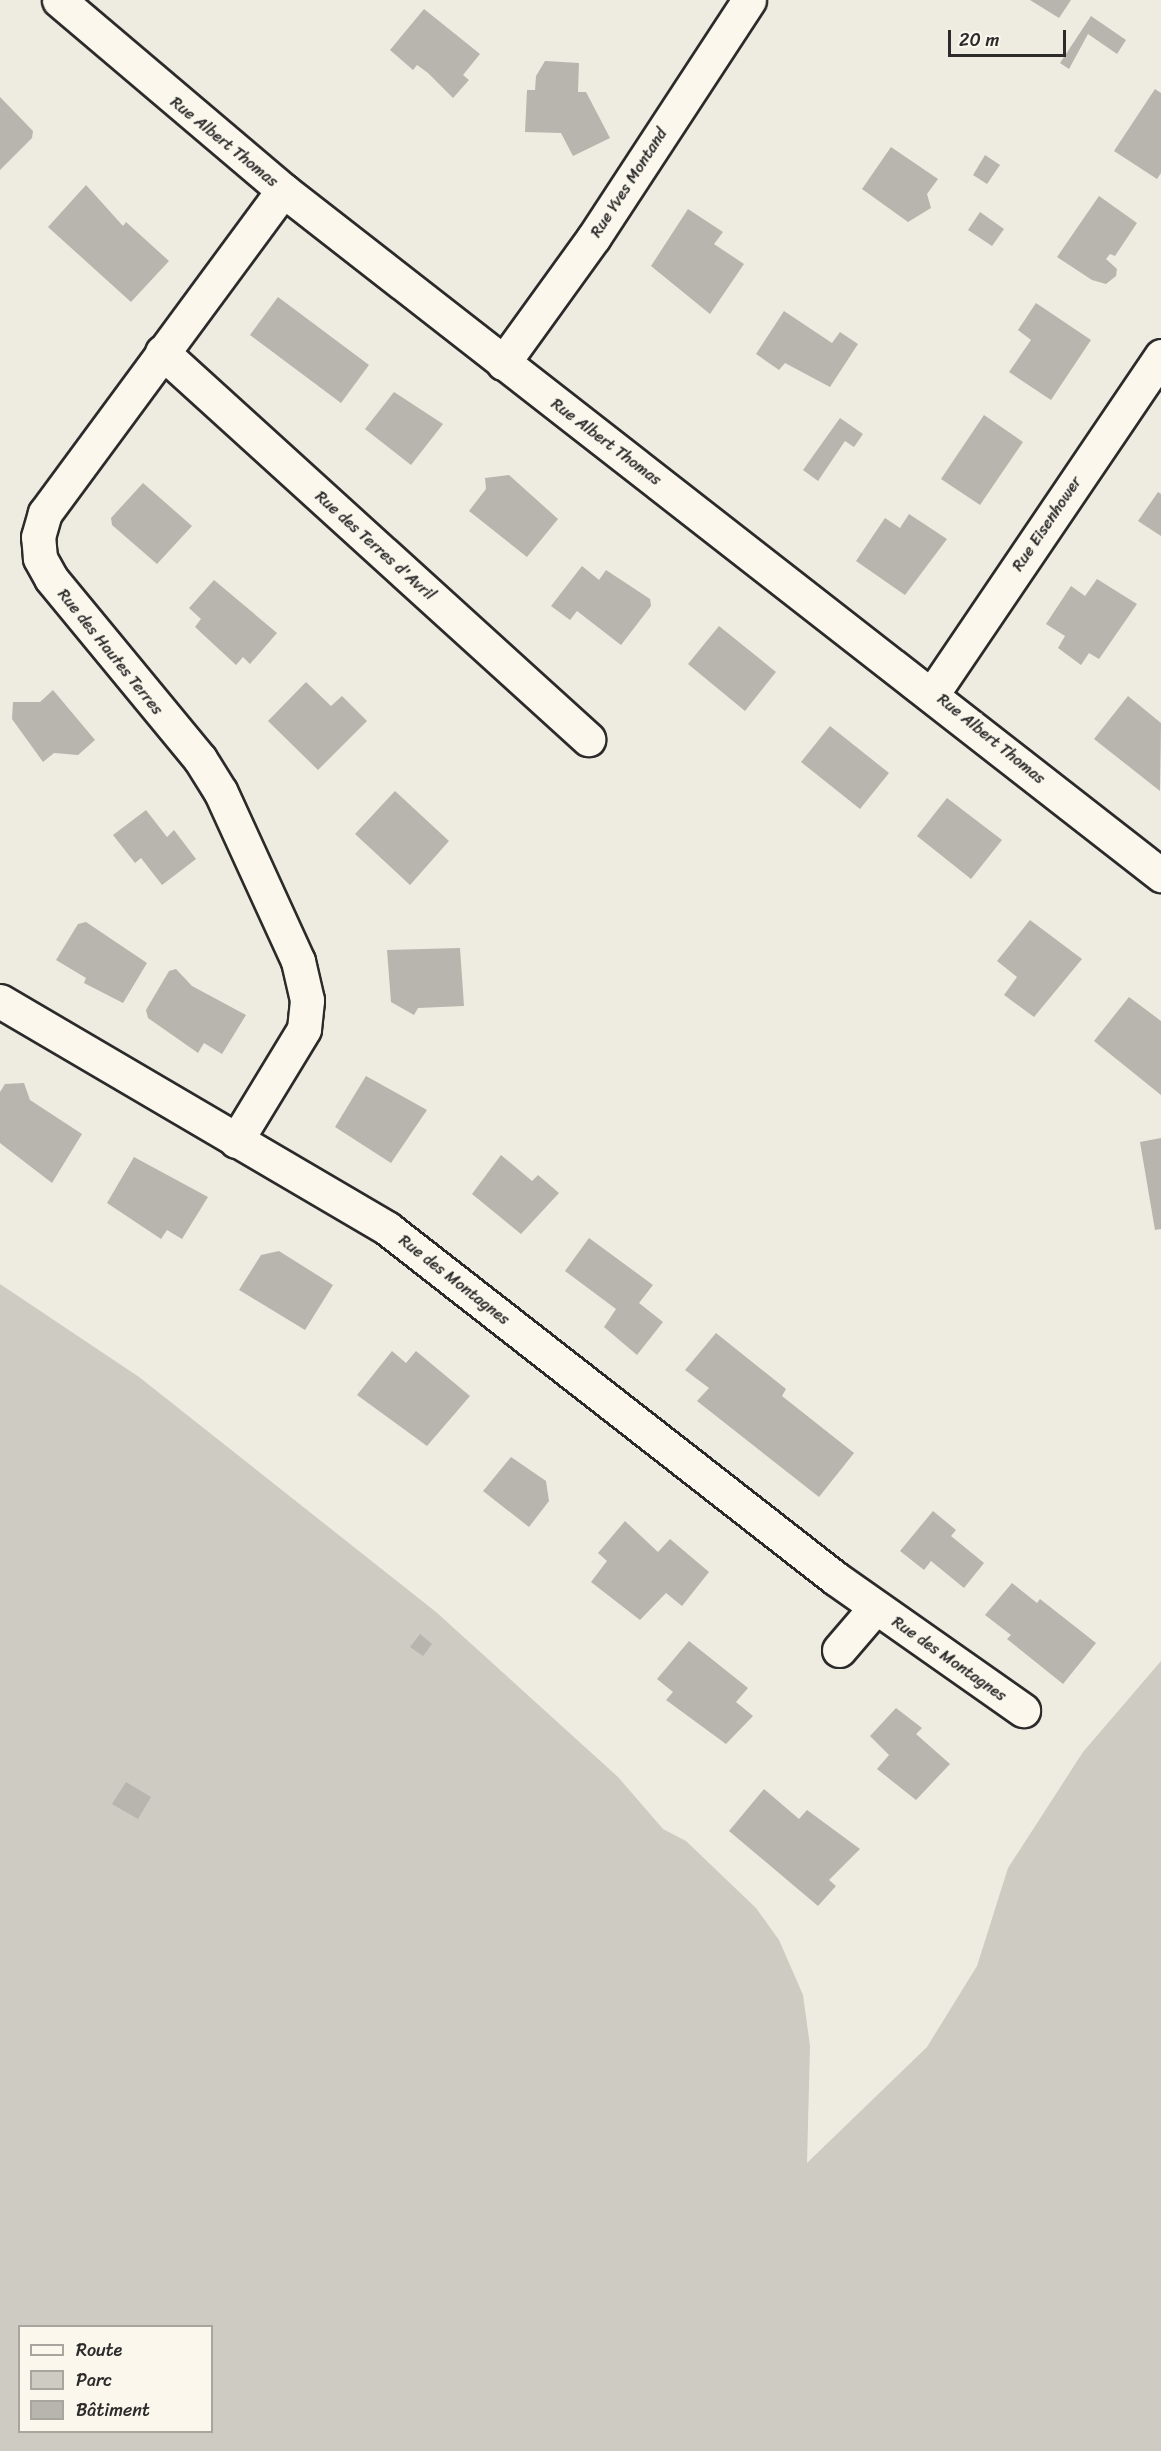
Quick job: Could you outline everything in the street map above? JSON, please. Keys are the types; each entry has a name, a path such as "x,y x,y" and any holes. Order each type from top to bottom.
{"street":[{"name":"Rue Albert Thomas","path":"58,0 283,190 503,363 933,693 1161,875"},
{"name":"Rue Yves Montand","path":"503,363 594,237 749,0"},
{"name":"Rue des Hautes Terres","path":"236,1141 304,1029 307,1000 298,961 225,802 200,759 121,667 40,558 38,537 45,513 283,190"},
{"name":"Rue des Terres d'Avril","path":"162,352 588,739"},
{"name":"Rue Eisenhower","path":"933,693 1161,356"},
{"name":"Rue des Montagnes","path":"0,1001 388,1229 874,1608 1023,1710"},
{"name":"Rue des Montagnes","path":"839,1650 874,1608"}],"green space":[{"path":"0,1284 139,1377 436,1612 618,1777 663,1829 686,1841 756,1908 779,1940 803,1995 810,2046 807,2163 927,2047 977,1966 1008,1868 1083,1752 1161,1661 1161,2451 0,2451"}],"building":[{"path":"1030,0 1071,0 1059,18"},
{"path":"424,9 480,54 463,75 469,80 453,98 428,73 417,65 413,70 390,50"},
{"path":"1091,16 1126,40 1117,54 1088,34 1069,69 1060,63"},
{"path":"545,61 579,63 578,92 586,92 610,138 573,156 561,133 525,132 527,90 535,90 536,76"},
{"path":"1155,89 1161,93 1161,173 1157,179 1114,151"},
{"path":"0,97 33,131 32,138 0,170"},
{"path":"891,147 938,179 927,194 931,208 908,222 862,189"},
{"path":"985,155 1000,165 987,184 973,175"},
{"path":"86,185 123,226 126,222 169,261 131,302 48,227"},
{"path":"1099,196 1137,223 1115,256 1110,254 1106,259 1117,269 1116,276 1106,284 1092,280 1057,257"},
{"path":"688,209 723,232 714,244 744,264 710,314 651,266"},
{"path":"980,212 1004,229 992,246 968,230"},
{"path":"278,297 369,365 341,403 250,335"},
{"path":"1036,303 1091,340 1051,400 1009,372 1031,340 1018,330"},
{"path":"784,311 832,343 840,332 858,344 830,387 785,363 779,370 756,354"},
{"path":"394,392 443,424 411,465 365,429"},
{"path":"984,415 1023,442 980,505 941,479"},
{"path":"840,418 863,434 854,447 845,441 818,481 803,470"},
{"path":"509,475 558,519 527,557 469,511 486,489 485,478"},
{"path":"143,483 192,526 157,564 112,525 111,518"},
{"path":"1158,492 1161,494 1161,536 1138,521"},
{"path":"909,514 947,539 905,595 856,561 885,518 900,528"},
{"path":"582,566 599,580 606,570 650,599 651,606 621,645 577,611 570,620 551,606"},
{"path":"1097,579 1137,604 1099,659 1089,653 1081,665 1058,648 1065,636 1046,624 1071,586 1085,596"},
{"path":"214,580 277,633 250,664 243,657 236,665 195,627 201,619 189,608"},
{"path":"719,626 776,672 745,711 688,664"},
{"path":"306,682 331,706 342,696 367,721 318,770 268,721"},
{"path":"53,690 95,740 78,755 54,753 43,762 12,719 13,702 40,702"},
{"path":"1128,696 1161,723 1160,791 1094,739"},
{"path":"830,726 889,773 860,809 801,762"},
{"path":"395,791 449,841 410,885 355,834"},
{"path":"947,798 1002,840 971,879 917,836"},
{"path":"146,810 167,837 174,830 196,859 162,885 141,858 135,863 113,835"},
{"path":"1030,920 1082,959 1034,1017 1004,995 1017,977 997,961"},
{"path":"86,922 147,963 123,1003 84,983 86,978 56,960 78,924"},
{"path":"460,948 464,1006 418,1008 414,1015 391,1002 387,950"},
{"path":"176,969 192,986 246,1015 222,1054 204,1043 198,1053 148,1018 146,1010 169,971"},
{"path":"1129,997 1161,1021 1161,1095 1094,1041"},
{"path":"366,1076 427,1110 391,1163 335,1127"},
{"path":"24,1083 30,1100 82,1134 52,1183 0,1143 0,1092 5,1084"},
{"path":"1161,1138 1161,1229 1155,1230 1140,1142"},
{"path":"501,1155 532,1181 538,1175 559,1193 521,1234 472,1194"},
{"path":"134,1157 208,1197 182,1239 167,1230 161,1239 107,1203"},
{"path":"589,1238 653,1285 639,1303 663,1322 637,1355 604,1327 616,1309 565,1271"},
{"path":"279,1251 333,1285 305,1330 239,1290 261,1255"},
{"path":"716,1333 786,1389 782,1396 854,1453 819,1497 697,1401 709,1388 685,1370"},
{"path":"392,1351 406,1363 416,1351 470,1396 427,1446 357,1395"},
{"path":"511,1457 546,1481 549,1501 529,1527 483,1491"},
{"path":"933,1511 956,1530 951,1536 984,1563 964,1588 931,1561 924,1570 900,1551"},
{"path":"625,1521 658,1552 670,1539 709,1572 682,1606 666,1593 640,1620 591,1582 607,1561 598,1553"},
{"path":"1012,1583 1037,1603 1040,1599 1096,1643 1063,1684 1007,1639 1011,1635 985,1615"},
{"path":"420,1634 432,1644 423,1656 410,1647"},
{"path":"689,1641 748,1688 736,1702 753,1716 726,1744 666,1700 673,1692 657,1679"},
{"path":"896,1708 922,1728 916,1734 950,1764 916,1800 877,1769 889,1755 870,1736"},
{"path":"126,1782 151,1797 138,1819 112,1804"},
{"path":"764,1789 799,1819 807,1810 860,1849 829,1880 836,1886 818,1906 729,1831"}]}
